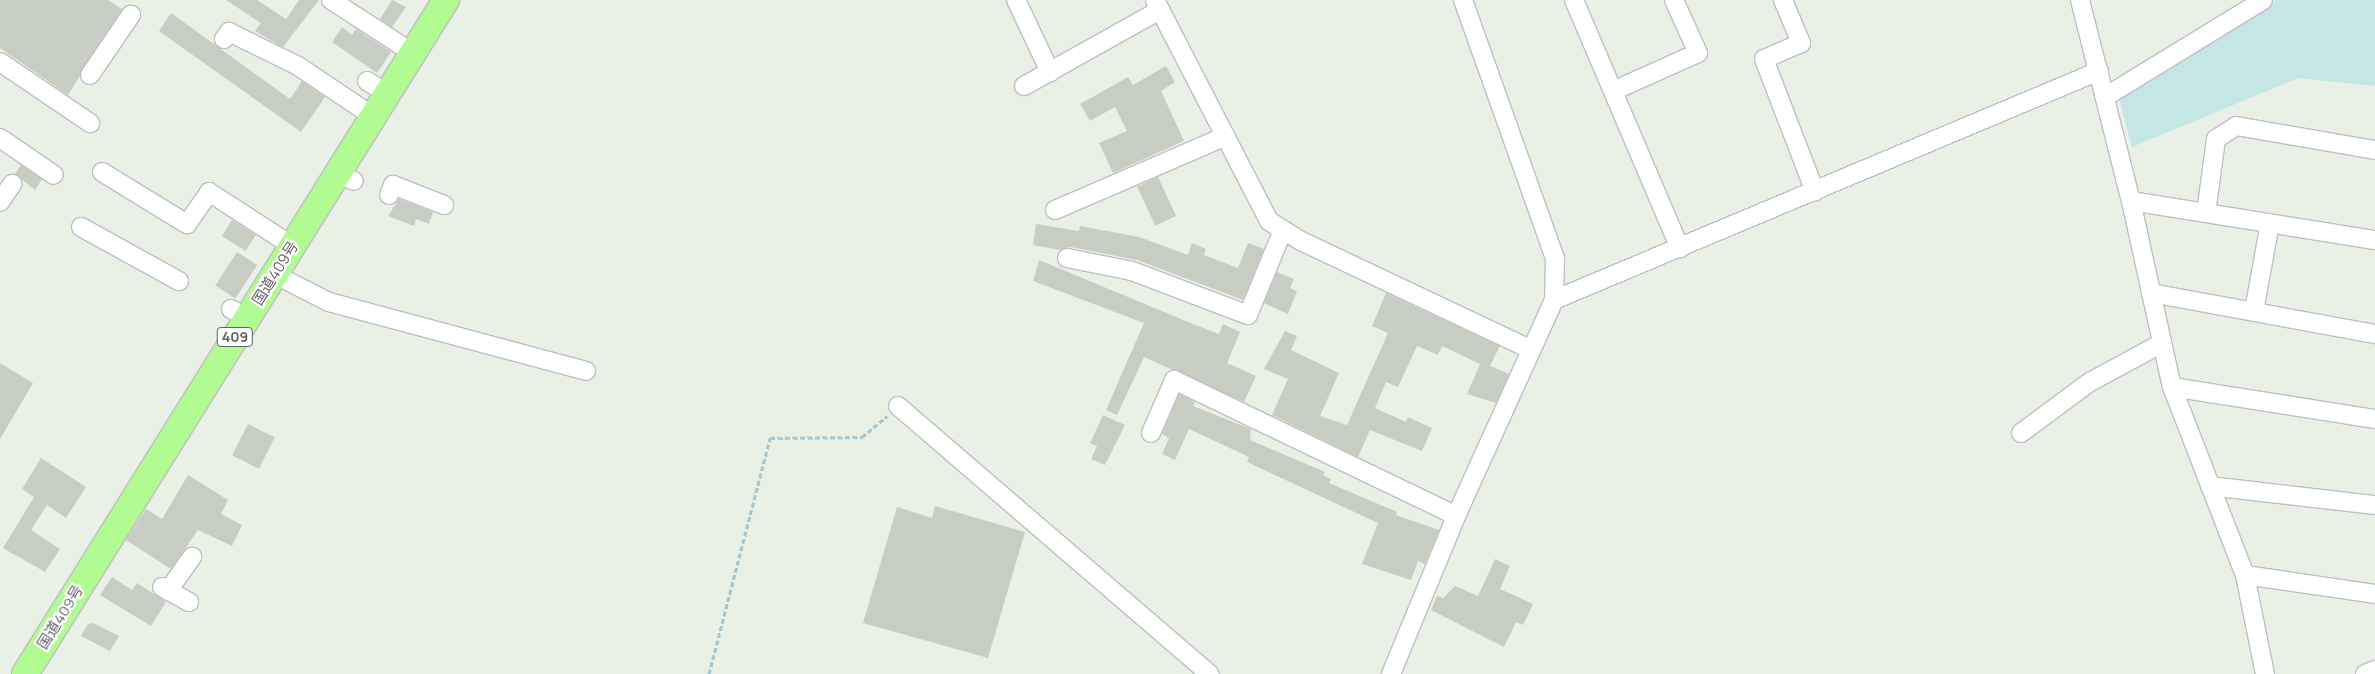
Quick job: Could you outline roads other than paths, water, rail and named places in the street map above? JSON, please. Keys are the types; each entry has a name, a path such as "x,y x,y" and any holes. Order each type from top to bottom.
{"highway":[{"name":"国道409号","path":"25,674 109,551 239,313 274,274 292,246 302,216 335,180 354,137 374,117 378,87 413,53 446,0"}],"street":[{"path":"331,0 413,53"},
{"path":"1016,0 1050,72"},
{"path":"1391,674 1456,516 1530,349 1554,300 1555,259 1463,0"},
{"path":"1574,0 1680,248"},
{"path":"1613,91 1698,53 1674,0"},
{"path":"1783,0 1802,43 1764,59 1815,192"},
{"path":"2080,0 2131,201 2172,387 2245,575 2265,674"},
{"path":"2105,97 2262,0"},
{"path":"1024,86 1050,72 1157,5 1269,220 1283,230 1530,349"},
{"path":"90,74 131,15"},
{"path":"224,39 229,32 298,66 374,117"},
{"path":"0,62 90,122"},
{"path":"1554,300 1815,192 2099,71"},
{"path":"2206,213 2216,139 2236,126 2375,150"},
{"path":"1055,210 1226,136"},
{"path":"0,138 54,175"},
{"path":"102,172 187,224 209,192 292,246"},
{"path":"0,202 12,184"},
{"path":"389,195 393,185 444,205"},
{"path":"2131,201 2375,240"},
{"path":"2254,311 2270,223"},
{"path":"81,227 179,281"},
{"path":"1067,258 1132,271 1248,315 1283,230"},
{"path":"274,274 329,302 586,371"},
{"path":"2151,292 2375,334"},
{"path":"2021,433 2090,382 2162,343"},
{"path":"1151,433 1174,380 1456,516"},
{"path":"2172,387 2375,419"},
{"path":"898,406 1210,674"},
{"path":"2210,486 2375,505"},
{"path":"189,602 165,589 192,557"},
{"path":"2245,575 2375,594"},
{"path":"2365,674 2375,670"}]}
